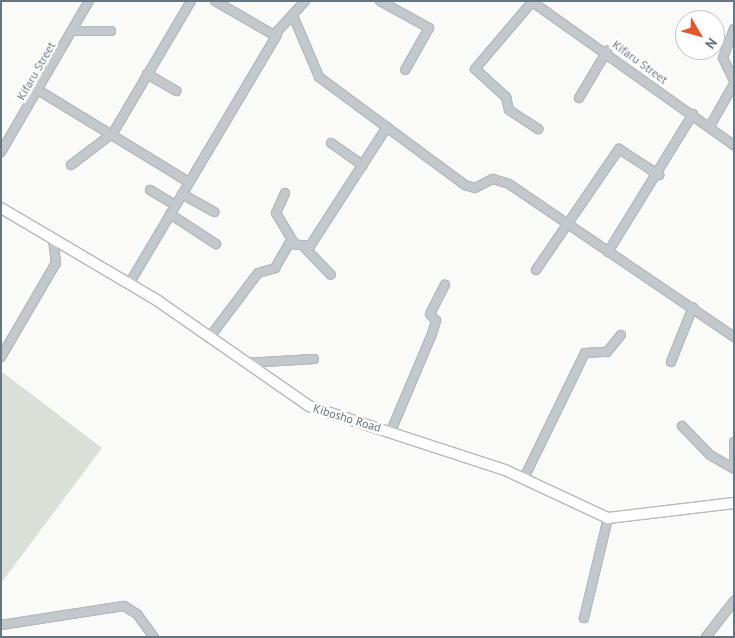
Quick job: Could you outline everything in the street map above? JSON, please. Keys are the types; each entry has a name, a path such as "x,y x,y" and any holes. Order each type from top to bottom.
{"main road":[{"name":"Kibosho Road","path":"1,208 129,284 309,406 391,431 524,478 608,518"},
{"path":"608,518 734,503"}],"street":[{"name":"Kifaru Street","path":"1,152 89,1"},
{"path":"71,165 113,132 191,1"},
{"path":"215,1 277,35"},
{"path":"129,284 277,35 294,18 303,4 294,1"},
{"path":"380,1 429,28 405,70"},
{"name":"Kifaru Street","path":"531,2 607,51 734,145"},
{"path":"531,2 475,69 506,97 509,110 538,129"},
{"path":"294,18 316,73 465,185 475,188 490,179 501,180 693,307 734,337"},
{"path":"710,126 734,82 722,58 734,29"},
{"path":"72,31 111,32"},
{"path":"579,98 607,51"},
{"path":"148,74 176,91"},
{"path":"38,90 113,132 189,182"},
{"path":"608,252 659,175 693,114"},
{"path":"306,248 387,127"},
{"path":"331,143 362,165"},
{"path":"536,270 566,223 619,149 659,175"},
{"path":"150,190 176,204"},
{"path":"285,193 276,214 294,243 306,248 331,275"},
{"path":"182,194 214,212"},
{"path":"170,214 216,244"},
{"path":"1,357 56,263 53,239"},
{"path":"209,338 258,273 275,268 287,246 294,243"},
{"path":"391,431 432,334 436,321 430,314 445,285"},
{"path":"671,362 693,307"},
{"path":"524,478 585,353 605,353 621,335"},
{"path":"245,363 314,359"},
{"path":"682,426 710,455 734,468 734,442"},
{"path":"584,618 608,518"},
{"path":"706,637 734,601"},
{"path":"1,625 124,606 137,614 154,637"}],"shaded area":[{"path":"1,371 102,448 1,583"}]}
